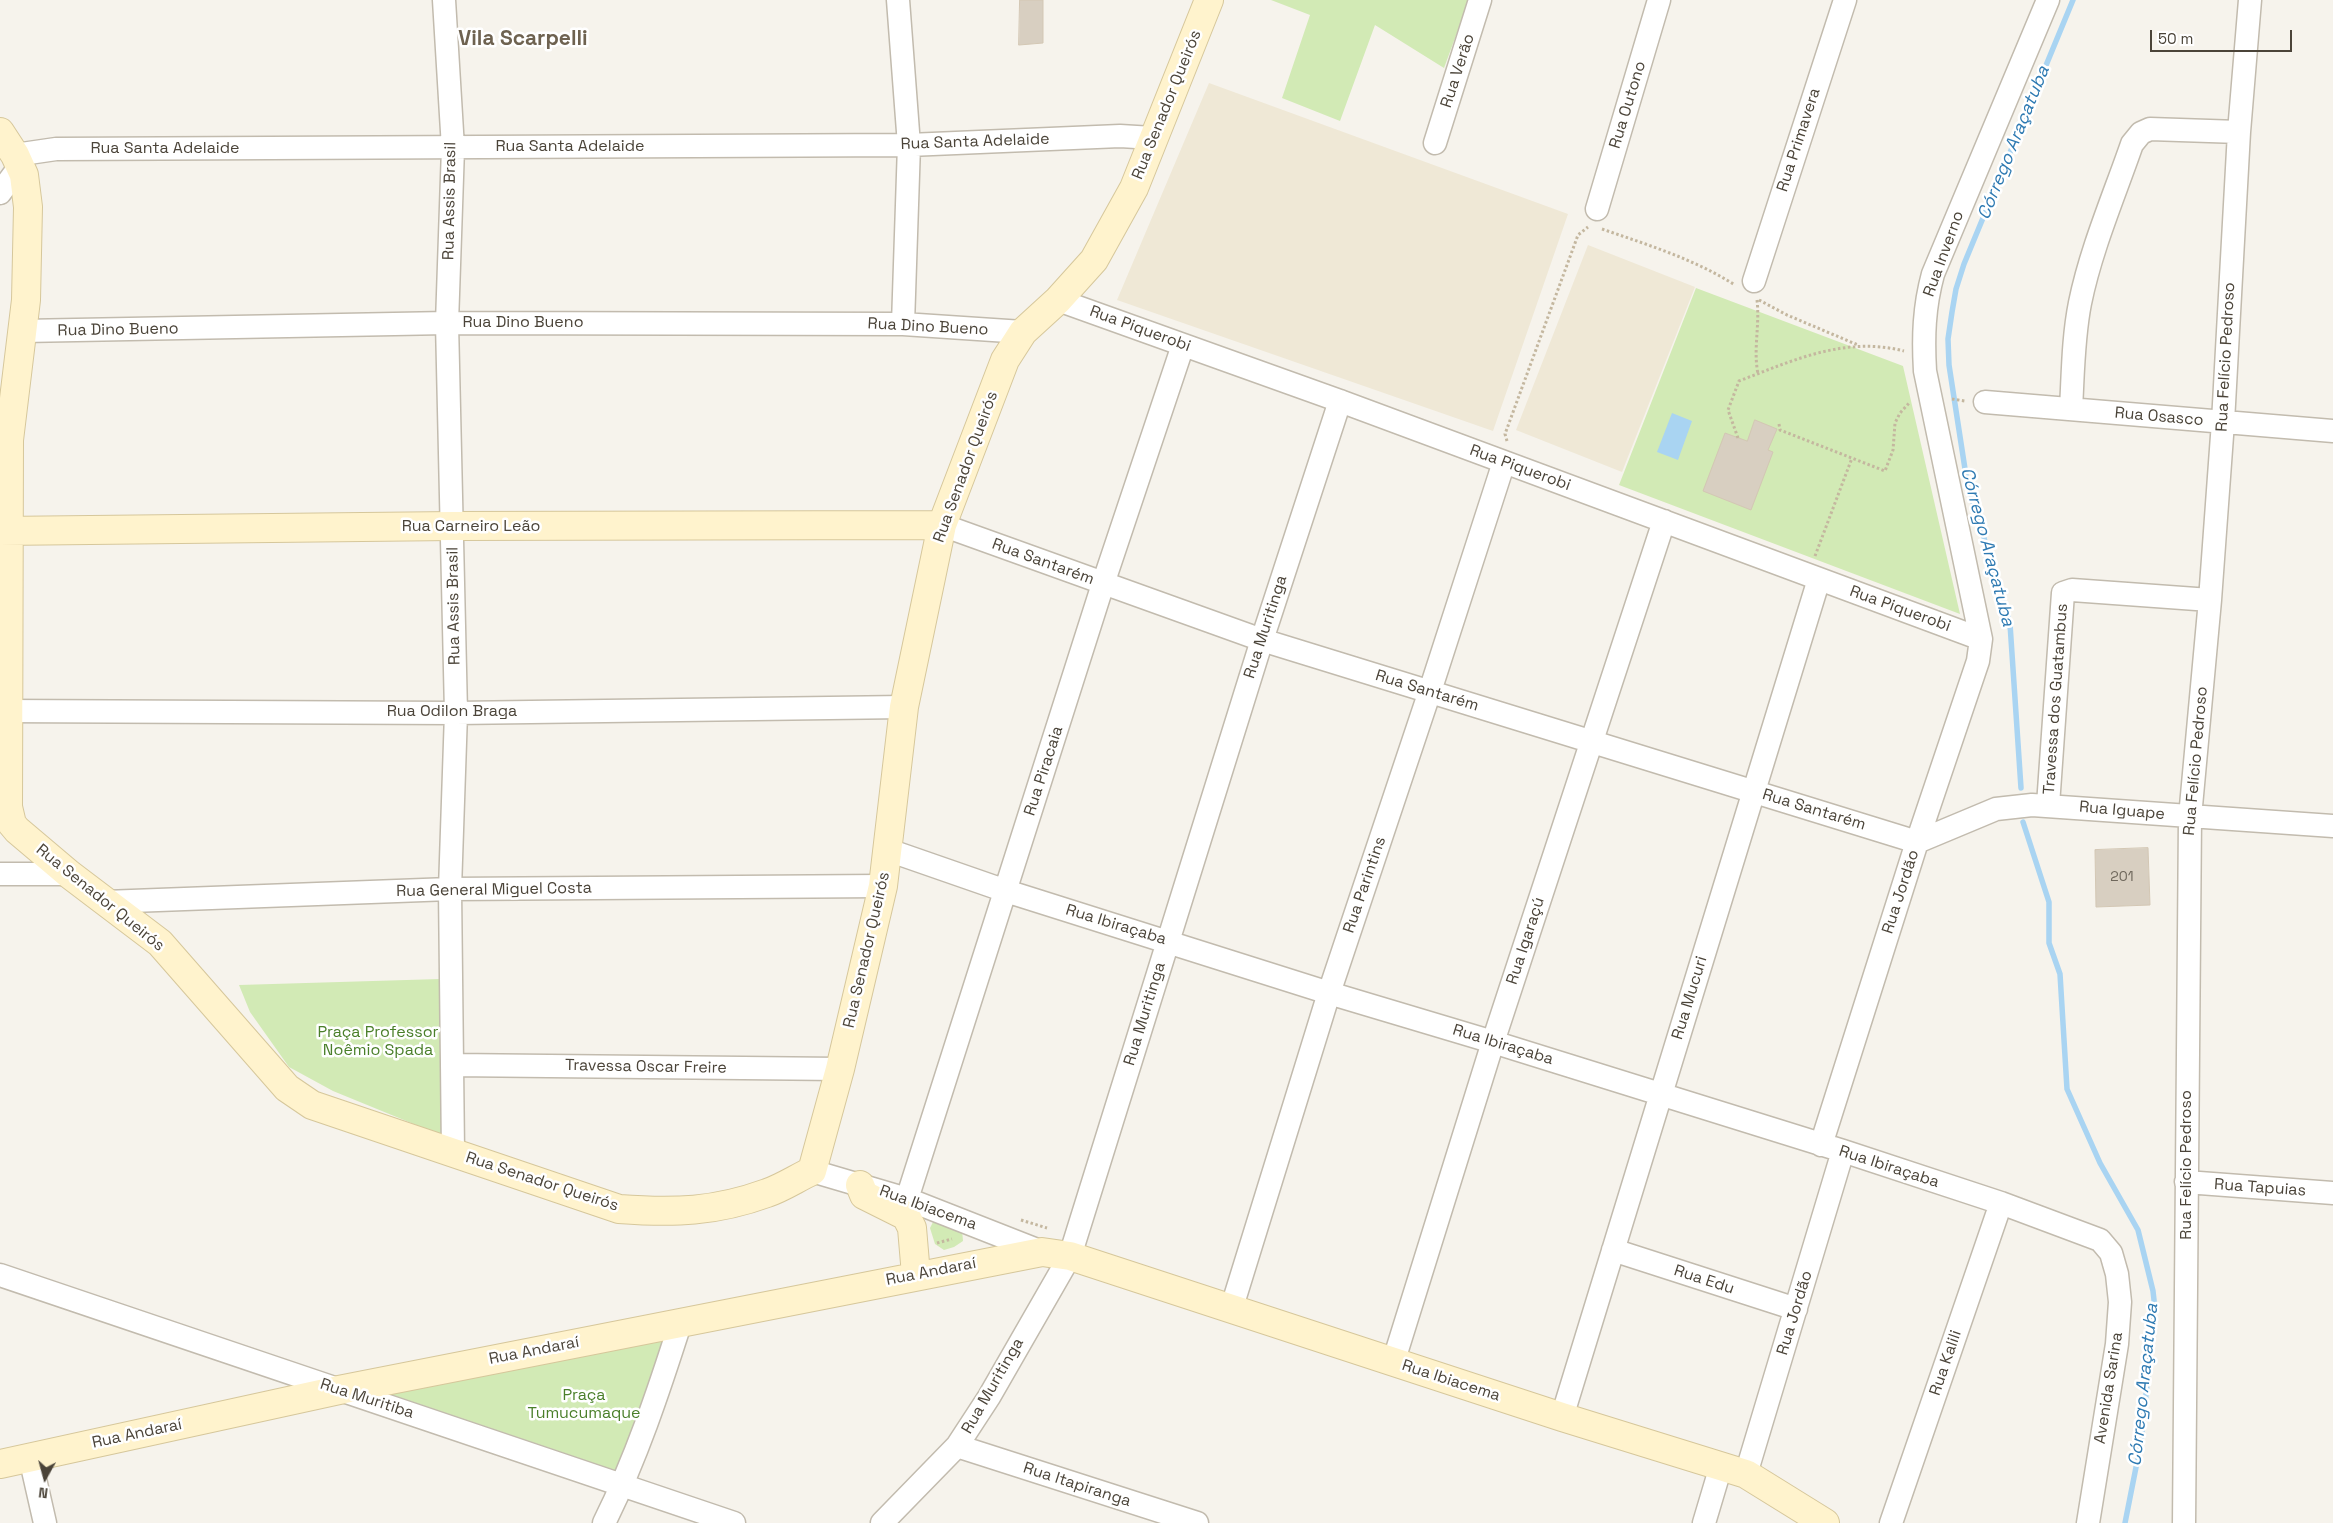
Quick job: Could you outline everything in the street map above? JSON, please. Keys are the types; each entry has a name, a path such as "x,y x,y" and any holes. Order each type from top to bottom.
{"street":[{"name":"Rua Assis Brasil","path":"444,0 453,148 447,323 456,712 450,889 453,1152"},
{"path":"898,0 909,145 903,324"},
{"name":"Rua Senador Queirós","path":"18,160 26,185 28,207 23,331 9,440 4,531 4,712 8,807 12,824 69,874 160,942 287,1088 312,1105 620,1209 668,1213 707,1210 768,1193 812,1170 840,1069 884,886 904,706 942,525 1005,360 1023,332 1058,300 1094,260 1134,188 1209,0"},
{"name":"Rua Verão","path":"1435,143 1480,0"},
{"name":"Rua Outono","path":"1594,217 1659,0"},
{"name":"Rua Primavera","path":"1750,291 1845,0"},
{"name":"Rua Inverno","path":"1981,639 1925,371 1923,336 1926,301 1933,274 2048,0"},
{"name":"Rua Felício Pedroso","path":"2184,1523 2190,817 2210,600 2223,422 2239,132 2250,0"},
{"path":"2071,409 2076,326 2080,302 2086,277 2132,144 2141,133 2158,128 2239,132"},
{"path":"0,132 18,160 0,193"},
{"name":"Rua Santa Adelaide","path":"18,160 56,149 909,145 1120,136 1153,138"},
{"name":"Rua Piquerobi","path":"1058,300 1340,401 1981,639"},
{"name":"Rua Dino Bueno","path":"23,331 447,323 903,324 1023,332"},
{"name":"Rua Piracaia","path":"907,1199 1103,584 1183,345"},
{"name":"Rua Muritinga","path":"882,1523 957,1446 989,1397 1070,1256 1262,640 1340,401"},
{"name":"Rua Osasco","path":"1977,402 2333,431"},
{"name":"Rua Parintins","path":"1231,1310 1329,993 1504,462"},
{"name":"Rua Igaraçú","path":"1393,1363 1493,1042 1664,521"},
{"name":"Rua Carneiro Leão","path":"4,531 453,526 942,525"},
{"name":"Rua Santarém","path":"942,525 1262,640 1917,842"},
{"name":"Rua Mucuri","path":"1562,1417 1659,1095 1754,791 1813,577"},
{"name":"Travessa dos Guatambus","path":"2048,805 2063,593 2072,590 2210,600"},
{"name":"Rua Jordão","path":"1821,1144 1917,842 1971,684 1978,661 1981,639"},
{"name":"Rua Odilon Braga","path":"4,712 456,712 904,706"},
{"name":"Rua Iguape","path":"1917,842 1996,809 2014,806 2048,805 2190,817 2333,826"},
{"name":"Rua Ibiraçaba","path":"888,850 1006,891 1329,993 1821,1144 2001,1203 2088,1234 2100,1240 2111,1253"},
{"path":"0,874 69,874"},
{"name":"Rua General Miguel Costa","path":"105,902 450,889 884,886"},
{"name":"Travessa Oscar Freire","path":"452,1065 840,1069"},
{"name":"Rua Jordão","path":"1704,1523 1733,1470 1796,1310 1843,1151"},
{"name":"Rua Ibiacema","path":"812,1170 907,1199 1042,1252"},
{"name":"Rua Tapuias","path":"2186,1182 2333,1193"},
{"path":"860,1185 864,1195 906,1216 912,1228 916,1275"},
{"name":"Rua Kalili","path":"1891,1523 2001,1203"},
{"name":"Rua Edu","path":"1613,1250 1796,1310"},
{"name":"Rua Andaraí","path":"0,1464 339,1390 916,1275 1042,1252 1070,1256"},
{"name":"Avenida Sarina","path":"2088,1523 2117,1344 2120,1302 2117,1274 2111,1253"},
{"name":"Rua Ibiacema","path":"1070,1256 1393,1363 1733,1470 1825,1523"},
{"name":"Rua Muritiba","path":"0,1275 734,1523"},
{"path":"604,1523 623,1485 659,1388 680,1322"},
{"name":"Rua Itapiranga","path":"957,1446 1197,1523"},
{"path":"30,1457 45,1523"}],"path":[{"path":"1504,462 1508,447 1505,434 1578,235 1594,217 1707,269 1750,291 1787,315 1858,346"},
{"path":"1750,291 1759,319 1755,357 1758,374"},
{"path":"1738,438 1728,410 1740,381 1834,348 1874,345 1924,356"},
{"path":"1779,424 1780,430 1885,471 1893,450 1894,423 1913,398"},
{"path":"1950,399 1977,402"},
{"path":"1813,577 1852,458"}],"shaded area":[{"path":"1209,83 1568,214 1493,431 1117,300"},
{"path":"1588,245 1695,287 1622,472 1516,430"}],"green space":[{"path":"1271,0 1469,0 1444,68 1375,25 1340,121 1282,98 1310,15"},
{"path":"1696,288 1903,366 1960,614 1619,485"},
{"name":"Praça Professor Noêmio Spada","path":"440,979 443,1136 333,1091 289,1067 250,1012 239,985"},
{"path":"934,1220 962,1230 963,1241 954,1247 944,1250 935,1244 930,1228"},
{"name":"Praça Tumucumaque","path":"667,1334 618,1475 363,1389"}],"water":[{"path":"1672,413 1692,421 1678,460 1657,452"}],"building":[{"path":"1020,0 1043,0 1043,43 1019,45"},
{"path":"1755,420 1777,429 1768,450 1773,452 1751,510 1703,491 1725,433 1747,441"},
{"path":"2148,848 2150,905 2096,907 2095,850"}],"waterway":[{"name":"Córrego Araçatuba","path":"2021,788 2010,624 1967,482 1949,365 1948,339 1956,289 1964,264 2073,0"},
{"name":"Córrego Araçatuba","path":"2023,822 2049,902 2049,943 2060,974 2067,1089 2100,1163 2138,1230 2153,1291 2155,1309 2141,1442 2125,1523"}],"district":[{"name":"Vila Scarpelli","path":"523,39"}]}
